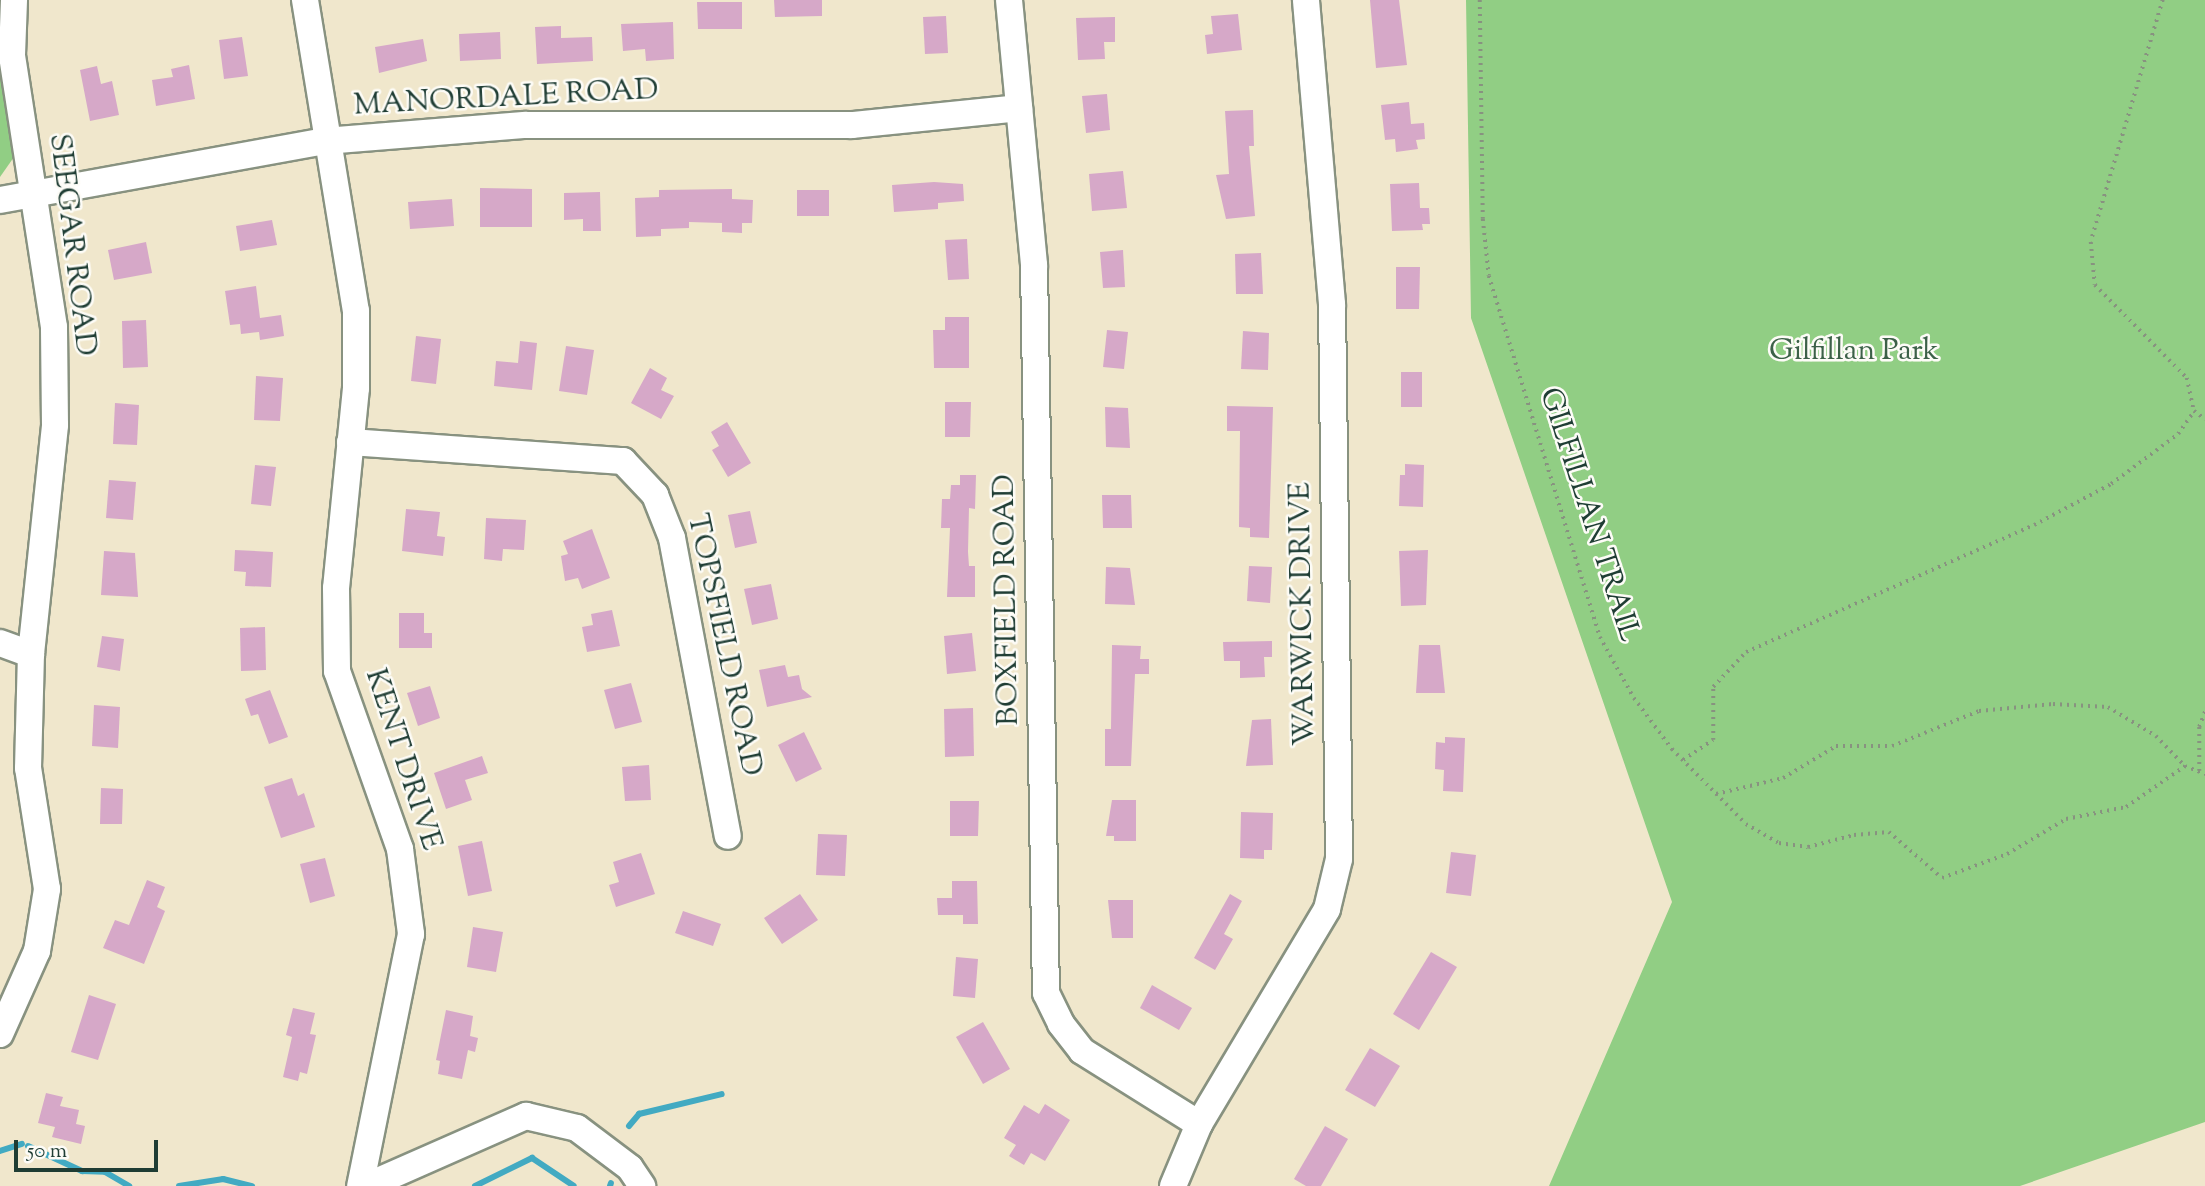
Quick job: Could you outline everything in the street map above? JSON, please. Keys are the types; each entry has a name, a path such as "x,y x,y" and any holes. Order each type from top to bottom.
{"street":[{"name":"SEEGAR ROAD","path":"0,1034 37,951 47,889 28,768 31,654 55,425 54,327 36,196 12,55 14,0"},
{"name":"KENT DRIVE","path":"305,0 356,311 350,442 336,588 337,671 400,849 411,934 360,1186"},
{"name":"BOXFIELD ROAD","path":"1009,0 1035,292 1046,993 1061,1024 1082,1051 1199,1124"},
{"name":"WARWICK DRIVE","path":"1173,1186 1199,1124 1311,940 1327,909 1339,859 1332,304 1306,0"},
{"name":"MANORDALE ROAD","path":"0,200 36,196 326,141 526,125 852,125 1019,108"},
{"name":"TOPSFIELD ROAD","path":"350,442 623,461 655,495 672,538 728,836"},
{"path":"0,642 31,654"},
{"path":"367,1186 526,1116 577,1128 630,1168 642,1186"}],"path":[{"name":"GILFILLAN TRAIL","path":"1480,0 1483,219 1489,276 1600,637 1634,698 1683,760 1746,824 1779,844 1808,847 1854,835 1889,832 1942,878 2007,854 2066,819 2126,807 2185,766"},
{"path":"2163,0 2091,242 2095,285 2186,378 2193,411 2205,419"},
{"path":"1683,760 1713,740 1713,687 1746,652 2034,525 2111,484 2178,434 2193,411"},
{"path":"1716,794 1783,778 1836,746 1892,746 1979,710 2053,704 2108,707 2156,736 2185,766 2205,774"},
{"path":"2199,771 2199,727 2205,711"}],"green space":[{"name":"Gilfillan Park","path":"1466,0 2205,0 2205,1122 2020,1186 1549,1186 1672,902 1471,318"},
{"path":"0,61 17,140 14,157 0,177"}],"building":[{"path":"774,0 822,0 822,16 775,17"},
{"path":"1370,0 1399,0 1407,65 1376,68"},
{"path":"697,2 742,2 742,29 698,29"},
{"path":"1238,14 1242,50 1207,54 1205,35 1213,34 1211,16"},
{"path":"946,16 948,53 925,54 923,17"},
{"path":"1115,17 1115,42 1104,42 1105,59 1078,60 1076,18"},
{"path":"673,22 674,59 646,61 645,49 623,51 621,24"},
{"path":"561,26 561,38 592,37 593,61 537,64 535,27"},
{"path":"500,32 501,59 460,61 459,34"},
{"path":"242,37 248,76 224,79 219,40"},
{"path":"423,39 427,61 379,73 375,47"},
{"path":"189,65 195,99 156,106 152,80 173,77 171,69"},
{"path":"97,66 101,84 112,81 119,115 90,121 80,70"},
{"path":"1107,94 1110,130 1086,133 1082,96"},
{"path":"1409,102 1411,124 1424,123 1425,139 1416,140 1418,149 1396,152 1395,139 1385,140 1381,105"},
{"path":"1253,110 1254,146 1249,146 1255,216 1226,219 1216,175 1229,174 1225,111"},
{"path":"1123,171 1127,208 1092,211 1089,174"},
{"path":"934,182 963,184 964,201 938,203 938,209 894,212 892,185"},
{"path":"1419,183 1420,208 1429,208 1430,224 1422,224 1423,230 1392,231 1390,184"},
{"path":"480,188 532,189 532,227 480,227"},
{"path":"732,189 732,199 753,200 752,223 742,223 742,233 722,232 722,223 689,222 689,228 661,229 661,236 636,237 635,198 659,197 659,190"},
{"path":"797,190 829,190 829,216 797,216"},
{"path":"600,192 601,231 583,231 583,219 564,220 564,193"},
{"path":"452,199 454,226 410,229 408,202"},
{"path":"272,220 277,245 240,251 236,226"},
{"path":"967,239 969,279 948,280 945,240"},
{"path":"146,242 152,273 114,280 108,250"},
{"path":"1123,250 1125,287 1103,288 1100,252"},
{"path":"1261,253 1263,294 1236,294 1235,254"},
{"path":"1396,267 1420,267 1419,309 1396,309"},
{"path":"256,286 260,318 281,315 284,336 260,340 259,332 241,334 240,324 230,325 225,291"},
{"path":"945,317 969,317 969,368 934,368 933,330 945,330"},
{"path":"146,320 148,367 123,368 122,321"},
{"path":"1107,330 1128,332 1124,369 1103,367"},
{"path":"1243,331 1269,333 1268,370 1241,369"},
{"path":"416,336 441,339 436,384 411,381"},
{"path":"520,341 537,343 532,390 494,386 496,361 518,363"},
{"path":"566,346 594,350 587,395 559,391"},
{"path":"650,368 667,378 661,390 674,396 661,419 631,403"},
{"path":"1401,372 1422,372 1422,407 1401,407"},
{"path":"256,376 283,378 280,421 254,420"},
{"path":"945,402 971,402 970,437 945,437"},
{"path":"115,403 139,405 137,445 113,444"},
{"path":"1227,406 1273,407 1269,538 1250,537 1250,528 1239,527 1240,431 1227,431"},
{"path":"1105,407 1128,408 1130,448 1106,447"},
{"path":"727,422 751,463 728,477 712,450 719,446 711,432"},
{"path":"1405,464 1424,465 1423,507 1399,506 1400,475 1405,475"},
{"path":"255,465 276,467 271,506 251,504"},
{"path":"960,475 976,475 975,509 969,508 968,552 969,566 975,566 975,597 947,597 950,528 941,528 942,499 950,499 951,485 960,485"},
{"path":"109,480 136,482 133,520 106,518"},
{"path":"1102,495 1131,495 1132,528 1103,528"},
{"path":"406,509 440,512 437,536 445,537 443,556 402,551"},
{"path":"750,511 757,543 735,548 728,515"},
{"path":"486,518 526,520 524,550 503,549 502,561 484,559"},
{"path":"592,529 610,578 582,589 578,578 565,581 561,556 568,554 563,541"},
{"path":"235,550 273,552 271,587 245,586 246,572 234,571"},
{"path":"1428,550 1426,605 1401,606 1399,551"},
{"path":"104,551 135,553 138,597 101,595"},
{"path":"1249,566 1272,567 1270,603 1247,601"},
{"path":"1106,567 1130,568 1135,605 1105,604"},
{"path":"771,584 778,619 752,625 744,589"},
{"path":"612,610 620,646 587,652 582,627 593,625 591,614"},
{"path":"399,613 424,613 424,633 432,633 432,648 399,648"},
{"path":"265,627 266,670 241,671 240,628"},
{"path":"972,633 976,671 947,674 944,636"},
{"path":"102,636 124,639 120,671 97,667"},
{"path":"1272,641 1272,657 1264,657 1265,677 1240,678 1240,661 1224,661 1223,642"},
{"path":"1112,645 1141,646 1140,659 1149,659 1149,674 1135,674 1131,766 1105,766 1105,729 1111,729"},
{"path":"1419,645 1440,645 1445,693 1416,693"},
{"path":"785,665 788,677 799,675 802,689 812,697 767,707 759,670"},
{"path":"631,683 642,722 615,729 604,690"},
{"path":"430,686 440,718 418,726 407,693"},
{"path":"270,690 288,737 269,744 258,714 251,716 245,699"},
{"path":"94,705 120,707 118,748 92,746"},
{"path":"973,708 974,756 945,757 944,709"},
{"path":"1271,719 1273,765 1246,766 1252,720"},
{"path":"804,732 822,769 796,782 778,745"},
{"path":"1445,737 1465,738 1463,792 1443,791 1444,770 1435,769 1436,742 1445,743"},
{"path":"482,756 488,773 465,780 472,800 446,809 434,773"},
{"path":"649,765 651,800 625,801 622,767"},
{"path":"292,778 298,796 304,793 315,827 281,838 264,787"},
{"path":"101,788 123,789 122,824 100,824"},
{"path":"1112,800 1136,800 1136,841 1114,841 1114,836 1106,836"},
{"path":"950,801 979,801 978,836 950,836"},
{"path":"1241,812 1273,813 1272,850 1264,850 1264,859 1240,858"},
{"path":"818,834 847,835 845,876 816,875"},
{"path":"482,841 492,891 468,896 458,846"},
{"path":"1451,852 1476,855 1471,896 1446,893"},
{"path":"641,853 655,894 616,907 609,885 619,882 613,862"},
{"path":"325,858 335,896 310,903 300,864"},
{"path":"147,880 165,887 157,907 165,911 144,964 103,948 115,920 129,925"},
{"path":"952,881 977,881 978,924 963,924 963,915 938,915 937,898 952,898"},
{"path":"800,894 818,920 782,944 764,918"},
{"path":"1230,894 1242,901 1224,934 1233,939 1215,970 1194,958"},
{"path":"1108,900 1133,900 1133,938 1112,938"},
{"path":"683,911 721,924 713,946 675,933"},
{"path":"473,927 503,932 496,972 467,967"},
{"path":"1431,952 1457,967 1419,1030 1393,1014"},
{"path":"956,957 978,959 975,998 953,996"},
{"path":"1152,985 1192,1008 1179,1030 1140,1008"},
{"path":"89,995 116,1004 98,1060 71,1052"},
{"path":"293,1008 315,1013 310,1034 316,1035 307,1074 300,1072 298,1081 283,1077 292,1037 286,1035"},
{"path":"446,1010 473,1016 470,1036 478,1038 475,1052 468,1050 462,1079 438,1074 440,1061 436,1060"},
{"path":"983,1022 1010,1069 983,1084 956,1037"},
{"path":"1370,1048 1400,1066 1375,1107 1345,1090"},
{"path":"46,1093 63,1097 60,1106 79,1110 76,1124 85,1126 81,1144 52,1137 55,1127 38,1123"},
{"path":"1045,1104 1070,1120 1045,1161 1031,1153 1024,1165 1009,1156 1016,1145 1004,1138 1024,1105 1039,1114"},
{"path":"1325,1126 1348,1139 1321,1186 1306,1186 1294,1179"}],"waterway":[{"path":"629,1126 639,1114 722,1094"},
{"path":"0,1151 22,1144"},
{"path":"28,1146 82,1171 105,1172 129,1186"},
{"path":"475,1186 532,1158 574,1186"},
{"path":"179,1186 223,1179 252,1186"}]}
